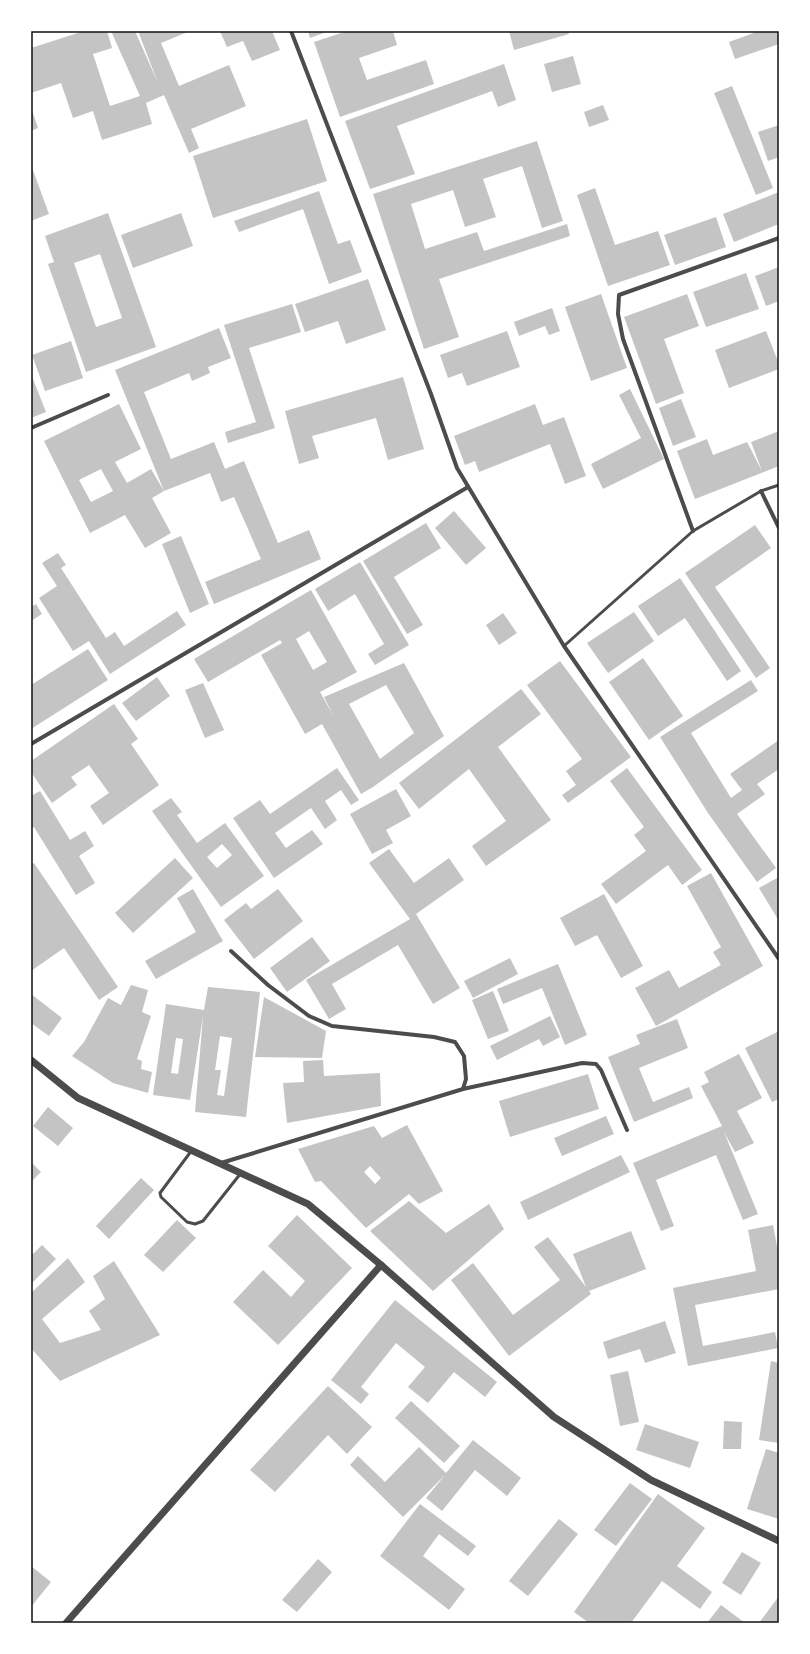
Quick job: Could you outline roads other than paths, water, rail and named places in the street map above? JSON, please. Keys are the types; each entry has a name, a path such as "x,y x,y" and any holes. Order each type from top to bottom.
{"street":[{"path":"291,31 429,386 457,468 564,646 779,959"},
{"path":"693,531 623,339 618,314 619,295 779,238"},
{"path":"31,428 108,395"},
{"path":"31,744 468,487"},
{"path":"761,491 779,528"},
{"path":"231,951 268,985 309,1016 332,1026 434,1037 455,1042 464,1056 466,1079 463,1089"},
{"path":"31,1060 78,1098 308,1204 381,1265 554,1417 651,1480 779,1541"},
{"path":"221,1164 463,1089 588,1062 596,1064 601,1070 627,1130"},
{"path":"66,1623 381,1265"}],"lane":[{"path":"564,646 693,531 761,491 779,485"},
{"path":"192,1150 160,1193 161,1197 187,1222 195,1224 203,1221 240,1173"}]}
